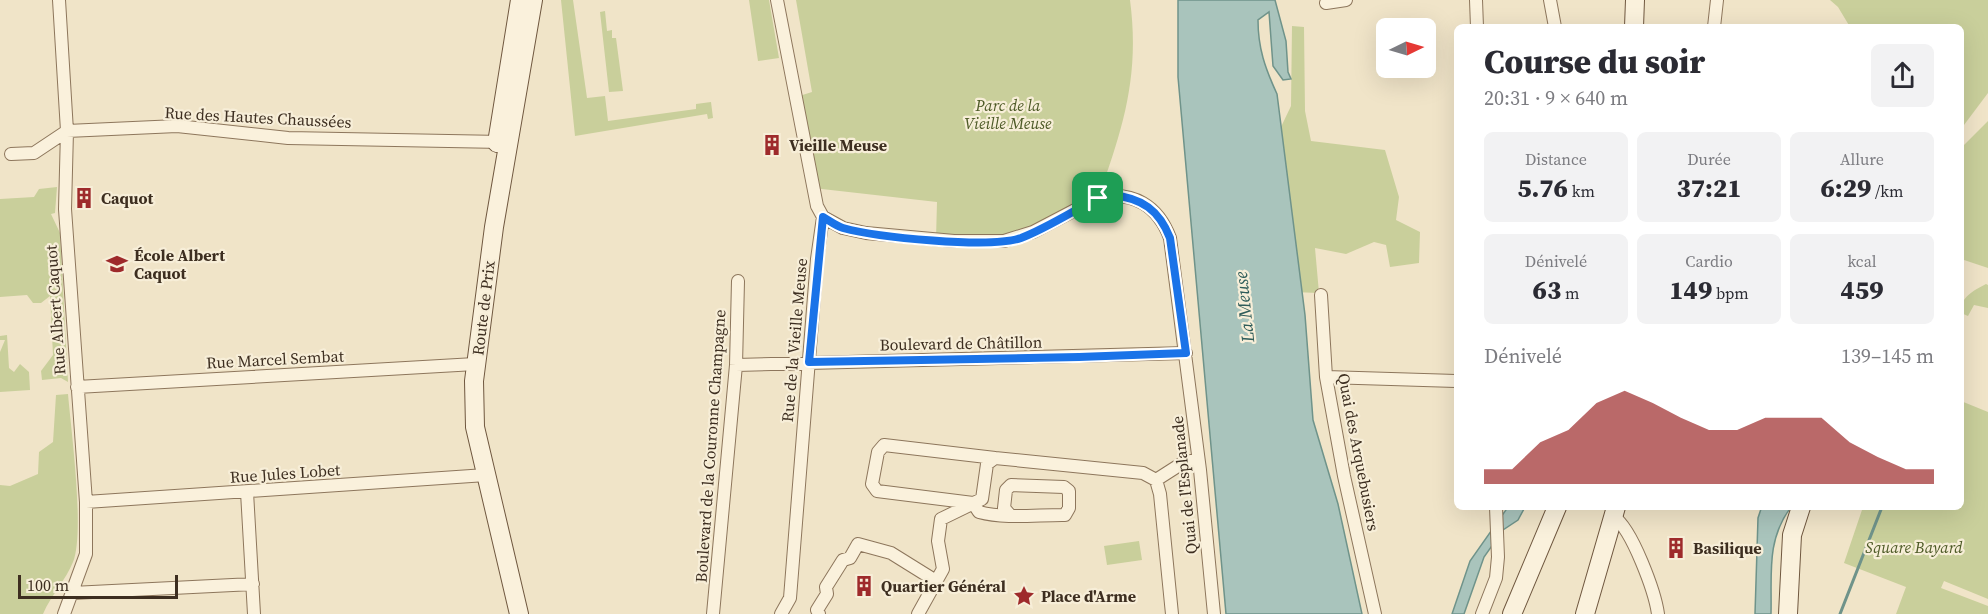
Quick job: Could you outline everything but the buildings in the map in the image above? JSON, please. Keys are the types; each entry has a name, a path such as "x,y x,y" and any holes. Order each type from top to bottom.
{"main road":[{"name":"Route de Prix","path":"503,142 520,0"},
{"name":"Route de Prix","path":"513,613 469,428 465,381 471,364 483,226 533,0"},
{"path":"1634,24 1635,0"},
{"path":"1512,614 1556,510"},
{"path":"1788,614 1792,535 1801,510"},
{"path":"1585,614 1615,512"}],"street":[{"name":"Rue Albert Caquot","path":"59,0 67,131 65,209 86,502 86,554 64,614"},
{"name":"Rue de la Vieille Meuse","path":"777,0 817,206 823,217 818,248 790,598 781,614"},
{"path":"1326,3 1346,0"},
{"path":"1476,0 1477,24"},
{"path":"1550,0 1555,24"},
{"path":"1714,24 1717,0"},
{"name":"Rue des Hautes Chaussées","path":"67,131 177,126 288,138 503,142"},
{"path":"11,154 34,153 67,131"},
{"name":"Quai de l'Esplanade","path":"823,217 843,228 866,233 954,241 1004,242 1033,232 1098,198 1112,195 1138,200 1153,208 1170,238 1186,353 1214,614"},
{"name":"Boulevard de la Couronne Champagne","path":"713,614 736,365 738,281"},
{"name":"Quai des Arquebusiers","path":"1321,295 1326,377 1344,476 1375,614"},
{"name":"Boulevard de Châtillon","path":"736,365 1186,353"},
{"name":"Rue Marcel Sembat","path":"77,387 471,364"},
{"path":"1326,377 1454,381"},
{"path":"1010,515 1004,508 1005,490 1011,485 1064,487 1069,491 1069,508 1065,515 1010,515 979,512 973,503 877,491 872,484 878,452 884,445 1143,473 1156,480 1160,494 1172,614"},
{"path":"918,614 943,569 938,541 941,519 982,499 987,464 995,458"},
{"path":"1156,480 1181,464 1198,459"},
{"name":"Rue Jules Lobet","path":"86,502 482,476"},
{"path":"247,492 254,614"},
{"path":"1482,614 1496,578 1498,557 1496,511"},
{"path":"1615,512 1636,551 1658,614"},
{"path":"819,614 818,610 827,594 826,587 843,560 850,558 858,544 891,553 936,581"},
{"path":"72,593 252,584"}],"green space":[{"path":"561,0 573,0 587,98 605,96 608,121 696,109 696,104 711,102 713,118 708,119 707,114 575,136"},
{"path":"749,0 769,0 779,58 758,61"},
{"name":"Parc de la Vieille Meuse","path":"796,0 1130,0 1133,27 1131,78 1122,125 1098,198 1020,238 936,239 937,202 813,188 796,97 812,92"},
{"path":"1830,0 1988,0 1988,93 1964,125 1964,24 1848,24 1838,7"},
{"path":"605,11 607,31 612,30 612,38 616,38 623,91 609,92 600,12"},
{"path":"1292,26 1304,27 1305,111 1311,141 1385,150 1399,197 1396,220 1420,232 1419,263 1390,267 1386,245 1374,242 1346,254 1315,248 1319,293 1293,292 1270,150 1291,106"},
{"path":"1988,121 1988,268 1964,260 1964,145"},
{"path":"57,187 55,213 51,214 60,233 68,382 61,378 42,380 41,371 53,355 50,296 41,303 33,303 27,295 0,297 0,199 34,197 39,189"},
{"path":"1988,285 1988,308 1974,305 1968,316 1964,314 1964,301 1972,292"},
{"path":"7,335 9,368 14,372 20,364 29,372 30,390 0,392 0,352 5,340 0,340 0,336"},
{"path":"68,394 78,528 73,562 43,614 0,614 0,485 10,486 38,474 39,452 53,442 56,395"},
{"name":"Square Bayard","path":"1964,402 1988,412 1988,599 1944,581 1941,588 1988,606 1988,614 1896,614 1906,587 1844,563 1862,510 1964,510"},
{"path":"1139,541 1142,560 1107,565 1104,546"}],"water":[{"name":"La Meuse","path":"1178,0 1275,0 1286,41 1288,72 1291,79 1283,80 1273,66 1269,12 1258,20 1259,40 1263,58 1277,94 1305,315 1313,420 1338,504 1362,614 1226,614 1178,77"},
{"path":"1506,510 1523,510 1518,520 1503,530 1484,557 1464,614 1452,614 1470,561"},
{"path":"1761,510 1789,510 1777,532 1774,545 1771,572 1771,614 1755,614 1758,518"}],"waterway":[{"path":"1840,614 1881,510"}],"place":[{"name":"Vieille Meuse","path":"772,145"},
{"name":"Caquot","path":"84,198"},
{"name":"École Albert Caquot","path":"117,264"},
{"name":"Basilique","path":"1676,548"},
{"name":"Quartier Général","path":"864,586"},
{"name":"Place d'Arme","path":"1024,596"}],"route":[{"path":"1112,195 1138,200 1153,208 1166,226 1170,238 1186,353 809,362 820,225 823,217 843,228 866,233 954,241 1004,242 1033,232 1098,198 1112,195"}]}
